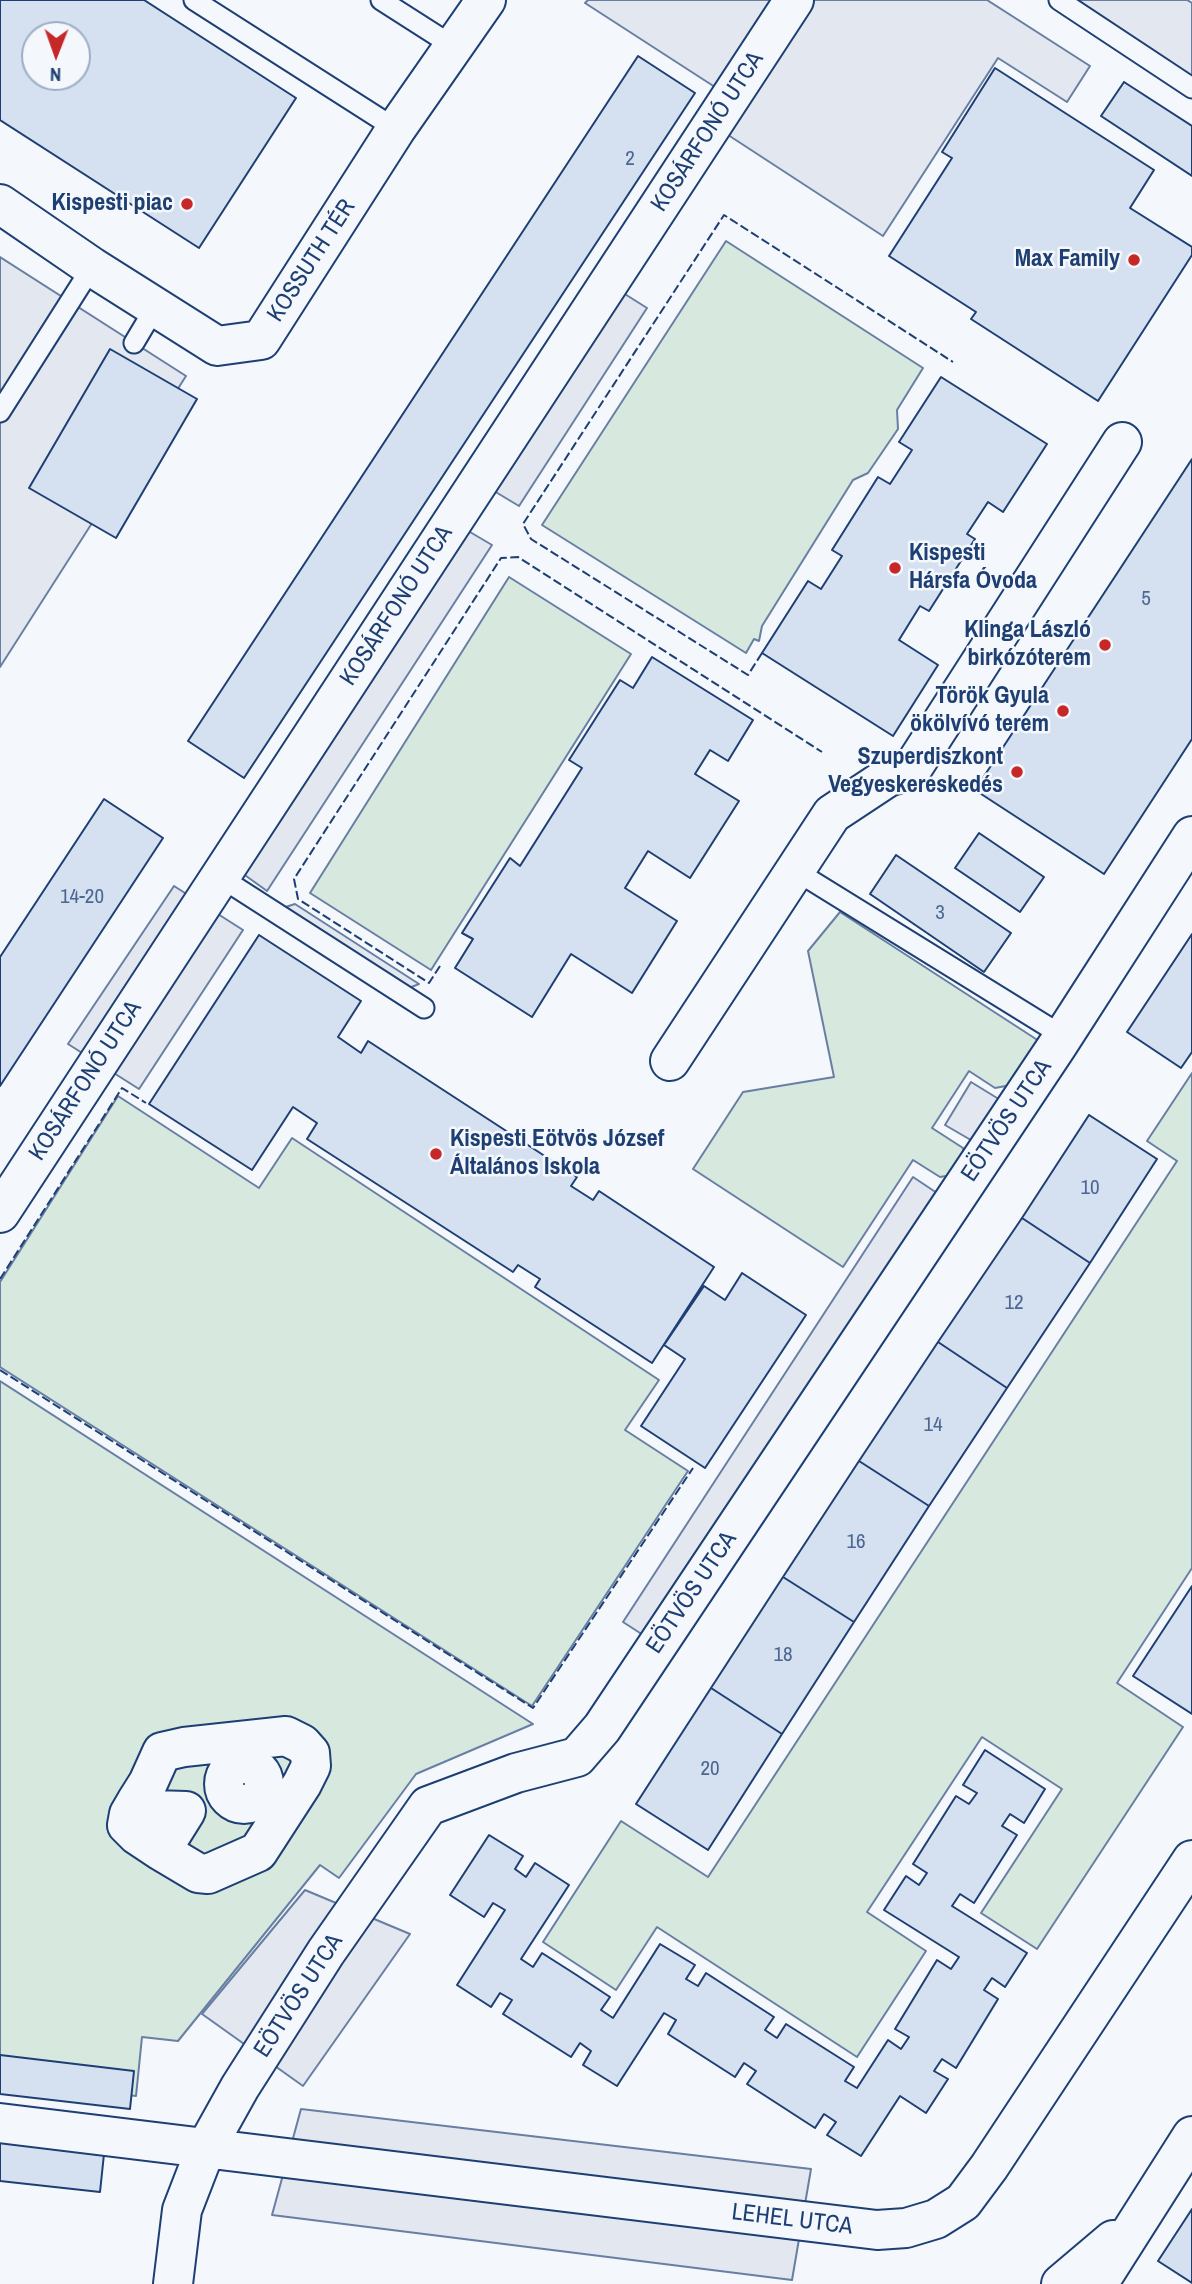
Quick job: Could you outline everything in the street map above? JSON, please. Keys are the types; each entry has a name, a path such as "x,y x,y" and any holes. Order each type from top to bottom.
{"street":[{"name":"KOSSUTH TÉR","path":"0,205 217,346 261,340 396,130 486,0"},
{"name":"KOSÁRFONÓ UTCA","path":"0,1213 794,0"},
{"path":"670,1062 832,814 888,777 912,769 1122,442"},
{"name":"EÖTVÖS UTCA","path":"173,2284 183,2210 206,2148 240,2087 326,1952 428,1806 516,1773 577,1757 601,1728 1063,1036 1192,836"},
{"path":"136,1802 154,1810 220,1781 286,1736 302,1744 310,1754 311,1766 258,1852 208,1874 198,1873 136,1835 127,1825 129,1814 162,1752 184,1747"},
{"path":"184,1747 220,1781"},
{"path":"184,1747 187,1762 198,1780 220,1781"},
{"path":"161,1851 220,1781"},
{"name":"LEHEL UTCA","path":"0,2123 877,2230 906,2228 936,2219 963,2202 989,2167 1192,1860"},
{"path":"1098,2284 1192,2136"},
{"path":"1061,2284 1138,2218"}],"lane":[{"path":"194,0 396,130"},
{"path":"381,0 453,46"},
{"path":"1059,0 1192,88"},
{"path":"0,412 92,267"},
{"path":"134,343 156,306"},
{"path":"796,871 1063,1036"},
{"path":"219,877 424,1008"}],"shaded area":[{"path":"588,0 776,0 718,89 585,3"},
{"path":"805,0 987,0 1090,66 1067,102 998,58 883,236 722,131"},
{"path":"1058,0 1187,0 1192,3 1192,90"},
{"path":"726,241 923,368 897,410 898,429 868,473 853,480 762,626 759,641 754,639 746,653 542,525"},
{"path":"0,257 186,376 0,667"},
{"path":"609,284 647,308 519,506 479,482"},
{"path":"453,522 492,545 267,891 228,863"},
{"path":"509,577 631,654 431,970 310,893"},
{"path":"174,886 243,930 139,1089 68,1044"},
{"path":"295,904 419,984 399,992 273,911"},
{"path":"840,912 1039,1041 1011,1085 995,1088 969,1071 932,1128 963,1148 964,1157 952,1175 940,1177 913,1160 843,1267 693,1169 743,1092 834,1077 808,951"},
{"path":"1192,1073 1192,1568 1117,1683 1183,1727 1037,1949 981,1913 1062,1789 982,1737 867,1912 926,1951 857,2057 657,1927 616,1990 543,1942 621,1821 708,1877 1177,1161 1147,1141"},
{"path":"971,1082 1015,1109 988,1150 945,1125"},
{"path":"118,1096 259,1188 292,1138 659,1380 625,1430 688,1471 532,1706 0,1367 0,1282"},
{"path":"913,1177 952,1203 657,1644 623,1622"},
{"path":"0,1381 533,1724 416,1774 339,1878 320,1865 178,2041 142,2037 136,2096 0,2080"},
{"path":"305,1890 410,1934 303,2086 202,2014"},
{"path":"301,2109 811,2169 792,2280 272,2215"}],"building":[{"path":"0,0 144,0 296,98 199,248 0,120"},
{"path":"638,56 695,93 244,778 188,741"},
{"path":"995,68 1154,170 1130,208 1192,247 1192,255 1098,401 971,319 976,312 889,256 952,158 942,152"},
{"path":"1124,82 1192,126 1192,176 1101,116"},
{"path":"110,349 197,399 116,538 29,488"},
{"name":"Kispesti Hársfa Óvoda","path":"941,377 1047,444 1003,512 988,502 967,534 975,539 929,611 920,606 899,640 938,665 893,736 762,653 808,581 821,589 842,556 832,550 878,477 890,484 912,450 899,442"},
{"path":"1192,459 1192,739 1104,874 975,790"},
{"path":"652,657 753,720 728,761 710,750 695,774 739,801 690,878 648,851 625,888 677,921 632,993 571,954 532,1017 455,968 473,939 462,933 510,858 520,866 582,768 569,760 620,680 633,688"},
{"path":"104,799 163,838 0,1086 0,957"},
{"path":"979,833 1044,877 1020,912 955,868"},
{"path":"896,855 1011,933 984,972 870,894"},
{"path":"1192,934 1192,1052 1181,1068 1127,1032"},
{"name":"Kispesti Eötvös József Általános Iskola","path":"259,935 361,1001 338,1037 361,1053 368,1041 577,1177 571,1186 593,1200 599,1191 714,1267 652,1363 535,1287 540,1279 518,1265 513,1272 307,1139 317,1123 293,1107 252,1170 149,1104"},
{"path":"1089,1115 1157,1159 1090,1263 1022,1218"},
{"path":"1022,1218 1090,1263 1007,1388 938,1342"},
{"path":"742,1273 806,1315 705,1468 641,1426 685,1359 664,1345 704,1286 725,1300"},
{"path":"938,1342 1007,1388 929,1506 859,1461"},
{"path":"859,1461 929,1506 854,1622 783,1577"},
{"path":"783,1577 854,1622 782,1734 711,1688"},
{"path":"1192,1586 1192,1714 1133,1676"},
{"path":"711,1688 782,1734 708,1850 636,1804"},
{"path":"985,1750 1045,1789 1024,1823 1010,1814 1002,1826 1017,1835 974,1903 960,1894 952,1906 1027,1953 1005,1987 992,1978 984,1990 998,1999 956,2068 942,2059 934,2071 948,2079 926,2113 900,2096 861,2156 827,2135 836,2122 824,2114 815,2128 747,2084 756,2071 744,2063 735,2077 668,2034 676,2020 664,2013 617,2086 583,2065 591,2051 580,2043 571,2057 503,2014 512,2000 500,1993 491,2007 457,1985 505,1910 493,1903 484,1917 450,1895 489,1835 523,1856 515,1869 526,1877 535,1863 569,1885 521,1959 533,1967 542,1953 575,1974 610,1997 601,2010 613,2018 660,1944 695,1965 686,1979 698,1986 706,1973 774,2017 765,2030 777,2038 786,2024 854,2067 845,2081 857,2088 888,2040 901,2049 909,2037 895,2029 937,1960 951,1969 959,1957 884,1910 906,1876 919,1885 927,1873 913,1864 956,1796 969,1804 977,1793 963,1785"},
{"path":"0,2055 134,2071 130,2109 0,2094"},
{"path":"0,2142 104,2154 100,2192 0,2181"},
{"path":"1192,2209 1192,2283 1158,2261"}],"fence":[{"path":"762,653 748,675 531,539 523,524 724,215 953,362"},
{"path":"440,966 429,983 298,899 294,879 501,558 518,557 822,752"},
{"path":"0,1279 122,1088 146,1103"},
{"path":"0,1370 533,1708 693,1468"}],"place":[{"name":"Kispesti piac","path":"187,204"},
{"name":"Max Family","path":"1134,260"},
{"name":"Kispesti Hársfa Óvoda","path":"895,568"},
{"name":"Klinga László birkózóterem","path":"1105,645"},
{"name":"Török Gyula ökölvívó terem","path":"1063,711"},
{"name":"Szuperdiszkont Vegyeskereskedés","path":"1017,772"},
{"name":"Kispesti Eötvös József Általános Iskola","path":"436,1154"}]}
